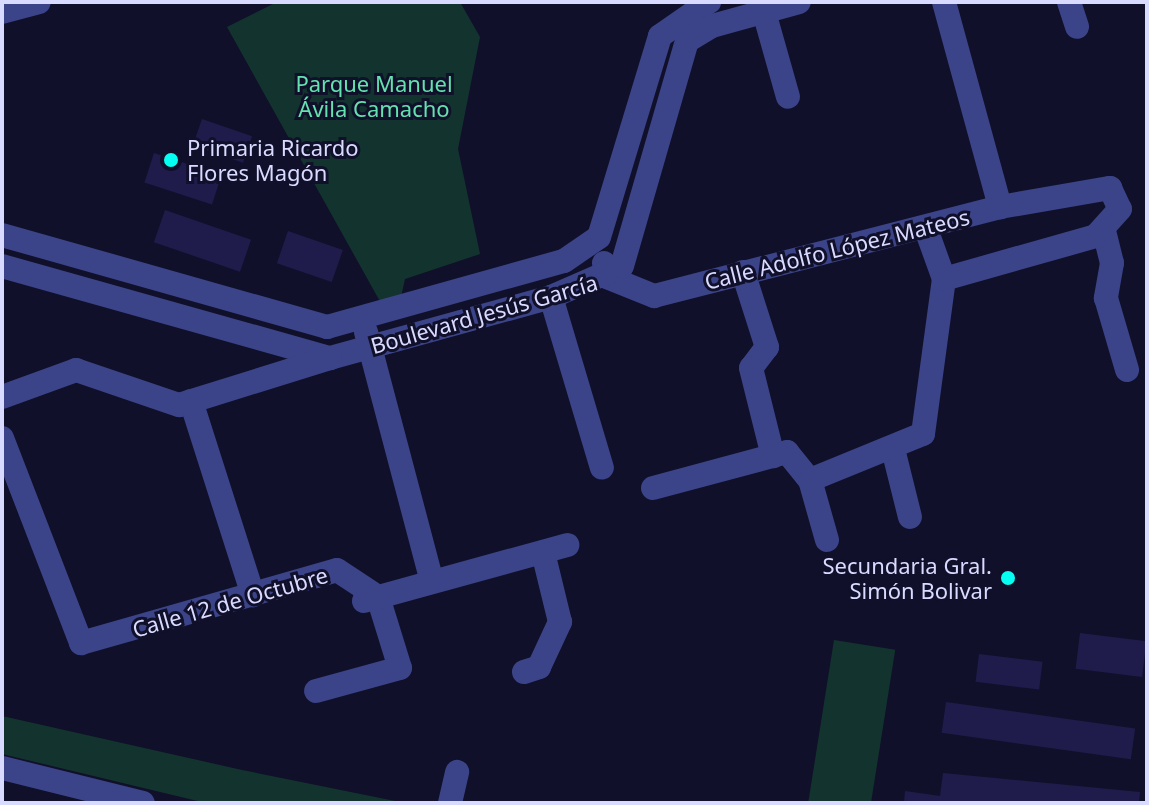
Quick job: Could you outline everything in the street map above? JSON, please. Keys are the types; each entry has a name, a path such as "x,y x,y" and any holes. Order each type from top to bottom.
{"street":[{"path":"2,12 39,2"},
{"name":"Boulevard Jesús García","path":"2,235 327,327 362,320 564,261 599,237 649,57 682,18 709,2"},
{"path":"682,18 764,12 799,2"},
{"path":"944,2 1000,207"},
{"path":"1069,2 1077,27"},
{"path":"764,12 788,97"},
{"name":"Boulevard Jesús García","path":"2,266 330,358 551,297 607,277 622,266 674,70 682,18"},
{"name":"Calle Adolfo López Mateos","path":"607,277 654,296 926,229 1000,207 1110,188 1120,209 1104,231"},
{"path":"810,480 893,449 923,434 944,279 926,229"},
{"path":"944,279 1104,231 1112,263 1106,298 1127,370"},
{"path":"599,237 607,277"},
{"path":"743,272 767,347 751,368 773,456"},
{"path":"551,297 602,468"},
{"path":"362,320 432,581"},
{"path":"2,397 76,370 167,404 191,401 330,358"},
{"path":"191,401 253,595"},
{"name":"Calle 12 de Octubre","path":"2,438 77,639 87,644 337,570 370,599"},
{"path":"893,449 910,517"},
{"path":"653,488 787,452 810,480 827,540"},
{"path":"316,691 400,668 370,599 567,545"},
{"path":"524,672 539,667 560,622 559,604 543,552"},
{"path":"2,768 143,803"},
{"path":"450,803 457,772"}],"green space":[{"name":"Parque Manuel Ávila Camacho","path":"277,2 460,2 480,37 458,149 480,254 405,279 401,297 382,305 227,27"},
{"path":"834,640 895,650 871,803 808,802"},
{"path":"2,716 405,803 206,803 2,754"}],"building":[{"path":"202,119 252,136 243,163 193,145"},
{"path":"154,153 222,175 212,204 144,182"},
{"path":"165,210 251,240 240,272 154,242"},
{"path":"288,231 343,250 332,282 277,263"},
{"path":"1080,633 1147,641 1142,677 1076,669"},
{"path":"979,654 1043,662 1039,690 976,682"},
{"path":"946,702 1135,729 1131,759 942,733"},
{"path":"943,773 1140,792 1139,803 904,803 905,791 940,796"}],"place":[{"name":"Primaria Ricardo Flores Magón","path":"171,160"},
{"name":"Secundaria Gral. Simón Bolivar","path":"1008,578"}]}
